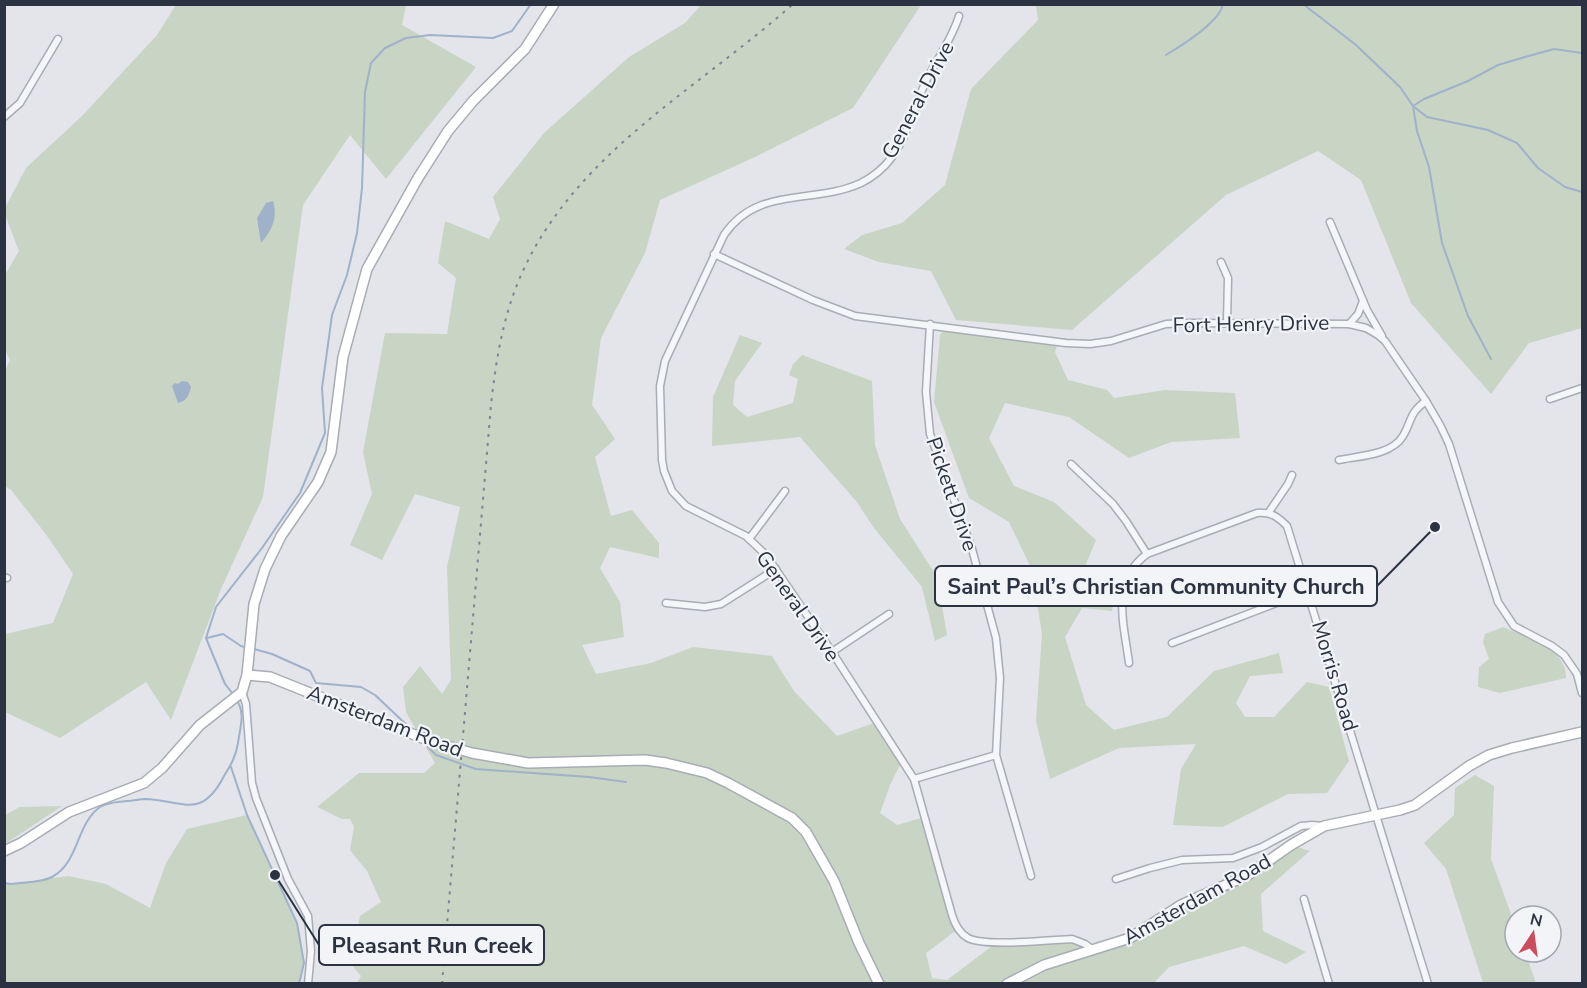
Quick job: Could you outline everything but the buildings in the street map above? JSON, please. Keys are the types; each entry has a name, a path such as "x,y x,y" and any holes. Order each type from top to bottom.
{"street":[{"path":"4,851 21,843 69,812 144,783 162,768 200,725 240,694 247,675 254,604 265,570 281,536 318,482 331,452 343,357 367,269 400,209 448,131 473,101 525,49 555,4"},
{"name":"General Drive","path":"959,16 955,30 927,80 898,147 876,174 860,183 839,190 769,202 751,209 730,227 714,254 665,361 660,386 662,460 672,491 686,506 749,539 766,555 914,779 952,915 963,934 971,940 982,943 1072,939 1094,950"},
{"path":"4,117 20,103 58,39"},
{"path":"1330,222 1363,301 1385,341"},
{"name":"Fort Henry Drive","path":"714,254 837,310 872,319 930,324 1079,344 1111,341 1166,324 1349,324 1366,328 1385,341 1440,425 1449,444 1498,602 1505,615 1520,630 1559,650 1572,664 1581,680 1582,693"},
{"path":"1221,262 1228,278 1227,323"},
{"path":"1349,324 1358,314 1363,301"},
{"name":"Pickett Drive","path":"930,324 926,392 930,434 972,549 996,638 1000,678 996,755 1031,876"},
{"path":"1551,399 1582,388"},
{"path":"1339,460 1391,448 1402,439 1413,412 1426,401"},
{"path":"1071,464 1113,504 1147,554"},
{"path":"1128,663 1122,593 1129,572 1136,562 1147,554 1233,520 1257,513 1269,513 1292,475"},
{"path":"749,539 785,491"},
{"name":"Morris Road","path":"1269,513 1276,515 1287,526 1428,984"},
{"path":"666,603 705,608 721,604 776,569"},
{"path":"1172,643 1308,591"},
{"path":"832,652 889,614"},
{"name":"Amsterdam Road","path":"247,675 270,677 430,741 472,753 528,763 645,760 706,773 728,783 792,818 806,832 834,881 863,953 879,984"},
{"path":"240,694 246,704 252,783 256,798 288,879 308,916 311,951 308,984"},
{"name":"Amsterdam Road","path":"1007,984 1044,965 1130,938 1181,905 1248,875 1291,845 1324,826 1415,805 1468,766 1489,755 1582,732"},
{"path":"914,779 996,755"},
{"path":"1116,879 1182,860 1233,858 1262,847 1301,826 1324,826"},
{"path":"1304,899 1329,984"}],"green space":[{"path":"176,5 406,5 402,25 476,67 386,179 350,135 303,205 263,497 221,589 171,720 146,682 60,738 5,712 5,634 53,623 73,574 45,533 11,490 5,486 4,374 10,360 5,349 5,275 19,251 5,215 5,208 26,168 82,116 157,35"},
{"path":"701,5 921,5 853,108 755,157 660,200 645,253 601,338 592,405 615,439 595,457 611,516 632,510 659,543 659,558 610,547 600,568 620,602 624,637 582,645 596,674 651,663 693,647 772,656 794,691 837,736 877,722 902,761 880,813 897,825 925,817 958,929 926,953 932,978 947,980 996,943 1072,939 1094,950 1229,885 1291,845 1310,851 1261,894 1263,931 1306,952 1286,964 1244,946 1169,967 1153,984 357,983 361,976 350,963 360,916 381,902 367,871 350,850 354,827 350,819 342,819 317,807 359,773 424,773 435,763 406,712 403,687 420,666 442,694 451,680 447,567 460,507 415,494 382,560 350,545 372,494 363,452 385,333 447,334 456,278 438,263 445,221 489,239 500,219 493,197 544,133 629,57 685,23"},
{"path":"1036,5 1582,5 1582,328 1529,343 1491,394 1411,303 1361,180 1318,151 1226,195 1072,330 956,320 931,271 879,262 844,249 862,235 902,223 945,185 971,89 1038,20"},
{"path":"947,327 1058,342 1055,352 1068,380 1107,390 1114,398 1165,390 1235,393 1240,438 1171,442 1129,458 1069,417 1005,403 989,438 1014,486 1054,502 1096,540 1081,576 1114,592 1112,611 1082,608 1065,637 1086,705 1114,730 1167,717 1214,671 1279,653 1283,673 1250,676 1236,703 1245,717 1274,717 1307,682 1329,687 1349,761 1327,793 1288,794 1223,827 1173,825 1181,769 1196,744 1119,748 1050,779 1036,721 1042,634 1032,570 1009,522 969,498 934,402 940,335"},
{"path":"740,335 762,343 735,381 733,405 747,417 793,403 798,379 789,375 793,364 802,355 872,381 875,445 900,519 937,577 947,635 935,641 922,587 874,528 856,501 800,437 712,446 713,397"},
{"path":"1503,627 1553,651 1565,668 1566,678 1500,693 1478,687 1479,667 1489,659 1483,642 1485,634"},
{"path":"1475,775 1494,786 1491,859 1507,904 1503,904 1503,964 1529,964 1536,983 1483,983 1446,869 1424,843 1454,815 1455,788"},
{"path":"62,806 5,842 5,815 20,807"},
{"path":"247,815 297,923 304,963 299,983 5,983 5,883 68,876 106,884 150,908 166,863 187,829"}],"water":[{"path":"273,201 275,213 273,224 261,243 257,218 266,203"},
{"path":"182,381 188,382 191,387 184,401 178,403 172,386"}],"waterway":[{"path":"233,694 225,684 206,638 216,607 262,548 300,493 325,433 322,388 332,315 347,275 357,233 362,188 365,92 371,63 385,48 406,38 430,35 493,38 512,31 531,4"},
{"path":"1166,55 1208,26 1223,4"},
{"path":"1303,4 1356,45 1400,87 1413,106 1427,117 1488,130 1517,143 1538,168 1565,187 1582,192"},
{"path":"1491,359 1468,316 1442,243 1429,167 1417,131 1413,106 1498,65 1554,49 1582,53"},
{"path":"207,638 223,634 248,648"},
{"path":"254,649 272,654 310,671 316,683 361,687 375,695 410,728"},
{"path":"4,883 43,880 61,871 68,863 86,823 92,814 103,805 145,799 190,805 207,799 216,790 236,752 242,715 236,699"},
{"path":"424,743 436,755 476,769 626,782"},
{"path":"231,767 247,815 297,923 304,963 299,984"}],"railway":[{"path":"442,984 491,405 501,338 515,289 545,230 574,192 606,158 642,125 793,4"}],"place":[{"name":"Saint Paul’s Christian Community Church","path":"1435,527"},
{"name":"Pleasant Run Creek","path":"275,875"}]}
